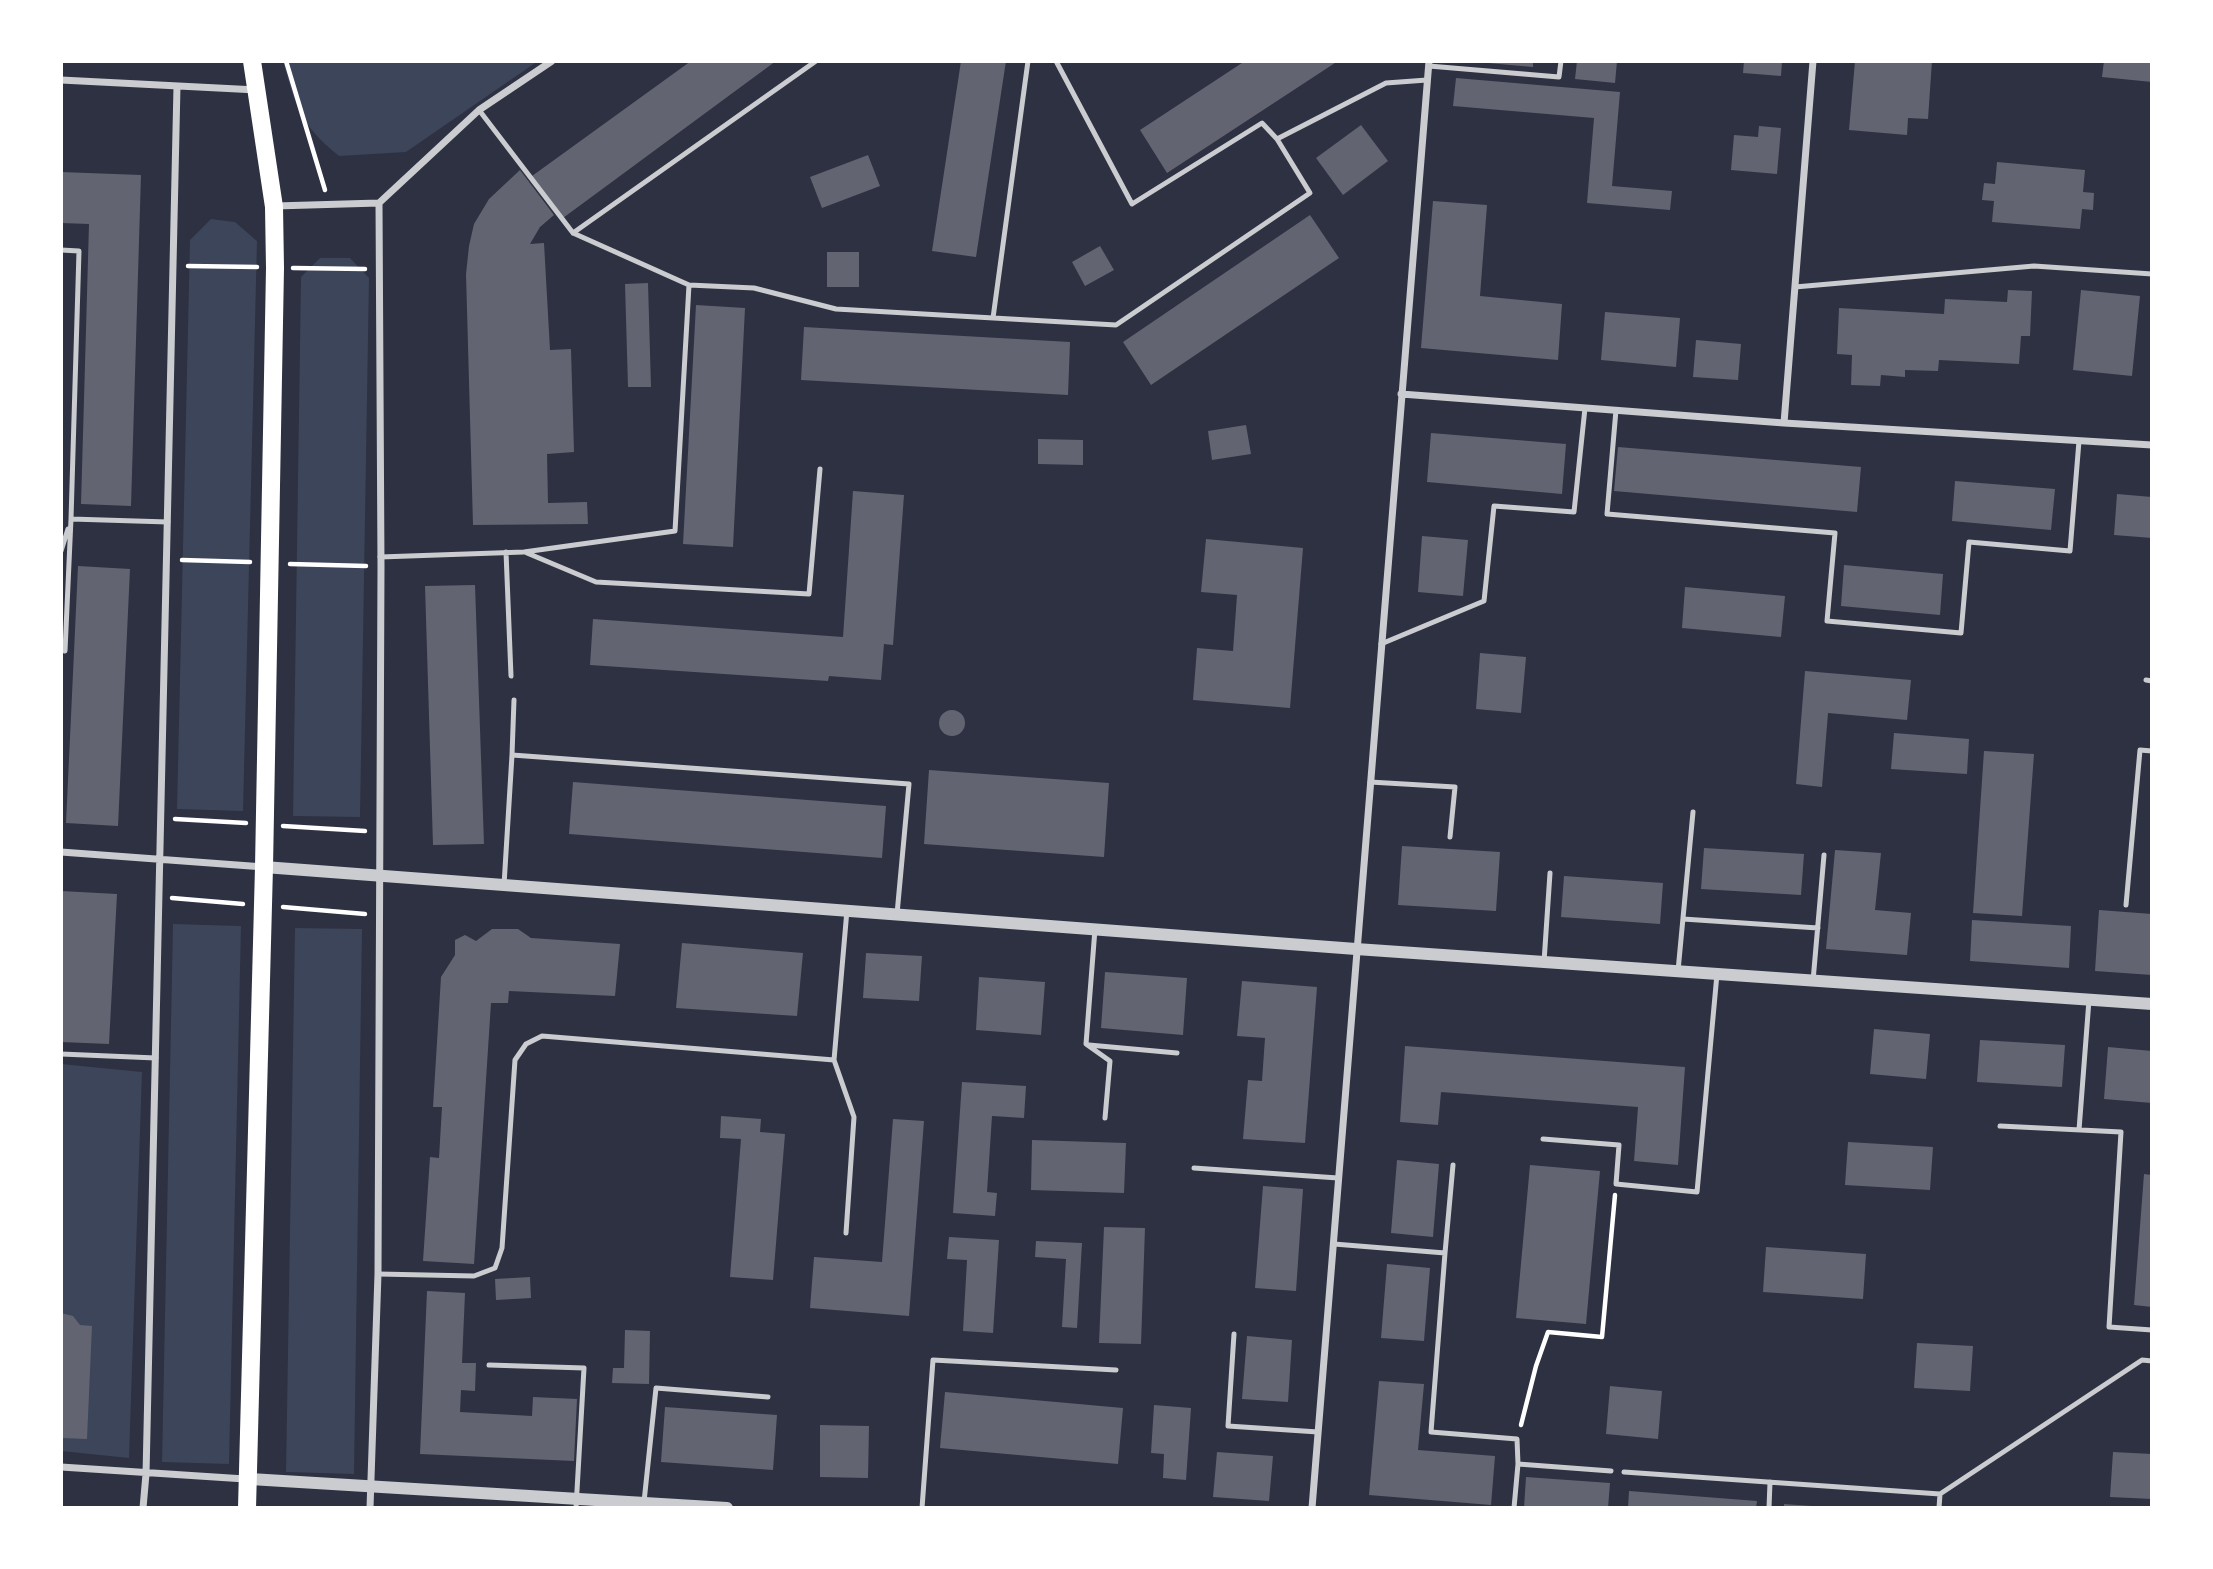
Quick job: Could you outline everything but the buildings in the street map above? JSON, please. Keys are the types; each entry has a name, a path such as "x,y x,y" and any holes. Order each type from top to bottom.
{"main road":[{"path":"247,1508 250,1479 264,867 275,268 274,206 252,61"}],"street":[{"path":"274,206 379,203 480,110 552,61"},
{"path":"1784,423 1813,61"},
{"path":"1312,1508 1429,64"},
{"path":"61,80 257,90"},
{"path":"144,1508 161,898 177,86"},
{"path":"370,1508 378,1275 379,203"},
{"path":"1401,394 1784,423 2152,445"},
{"path":"61,852 1356,949 2152,1004"},
{"path":"61,1467 372,1486 576,1503 644,1502 727,1508"}],"lane":[{"path":"573,233 816,61"},
{"path":"993,318 1028,61"},
{"path":"480,110 573,233 689,285 754,288 835,309 1116,325 1310,193 1277,139 1262,122 1132,204 1056,61"},
{"path":"1429,64 1559,77 1560,61"},
{"path":"1277,139 1386,83 1427,80"},
{"path":"61,250 79,251 65,651"},
{"path":"1795,287 2034,266 2152,274"},
{"path":"380,557 524,552 675,531 689,285"},
{"path":"1381,644 1484,601 1494,506 1574,512 1585,408"},
{"path":"1616,410 1607,514 1835,533 1827,621 1961,633 1969,542 2070,551 2079,441"},
{"path":"524,552 596,582 809,594 820,469"},
{"path":"71,519 168,522"},
{"path":"61,551 71,519"},
{"path":"506,552 511,676"},
{"path":"504,885 514,700"},
{"path":"2126,905 2140,750 2152,751"},
{"path":"512,755 909,784 897,914"},
{"path":"1370,782 1455,788 1450,837"},
{"path":"1678,971 1693,812"},
{"path":"1813,981 1824,855"},
{"path":"1544,962 1550,873"},
{"path":"846,1233 854,1116 834,1060 847,910"},
{"path":"1683,919 1818,928"},
{"path":"1086,1044 1095,929"},
{"path":"1543,1139 1619,1145 1616,1184 1697,1192 1717,974"},
{"path":"2079,1130 2089,1000"},
{"path":"378,1275 474,1276 495,1268 502,1248 515,1060 526,1044 542,1037 834,1060"},
{"path":"1086,1044 1177,1053"},
{"path":"1086,1044 1110,1061 1105,1118"},
{"path":"61,1054 157,1058"},
{"path":"2000,1126 2121,1132 2109,1327 2152,1330"},
{"path":"1453,1165 1431,1432 1517,1439 1514,1508"},
{"path":"1194,1168 1338,1178"},
{"path":"1334,1244 1445,1253"},
{"path":"1234,1334 1228,1426 1318,1432"},
{"path":"922,1508 933,1360 1116,1370"},
{"path":"1624,1472 1940,1494 2142,1360 2152,1361"},
{"path":"489,1365 584,1368 576,1503"},
{"path":"644,1502 656,1388 768,1397"},
{"path":"1517,1464 1611,1471"},
{"path":"1769,1508 1770,1482"},
{"path":"1939,1508 1940,1494"}],"path":[{"path":"286,61 329,204"},
{"path":"174,266 380,269"},
{"path":"162,818 208,820"},
{"path":"331,829 380,832"},
{"path":"161,898 206,901"},
{"path":"330,911 380,915"},
{"path":"1517,1439 1536,1366 1549,1332 1602,1337 1616,1184"}],"shaded area":[{"path":"283,61 538,61 406,152 339,156 316,134 301,114"},
{"path":"211,219 235,222 257,241 243,811 177,809 190,240"},
{"path":"320,258 350,258 369,278 360,817 293,816 301,277"},
{"path":"173,924 241,926 229,1464 162,1462"},
{"path":"295,928 362,929 354,1474 286,1472"},
{"path":"61,1064 142,1072 129,1458 61,1451"}]}
